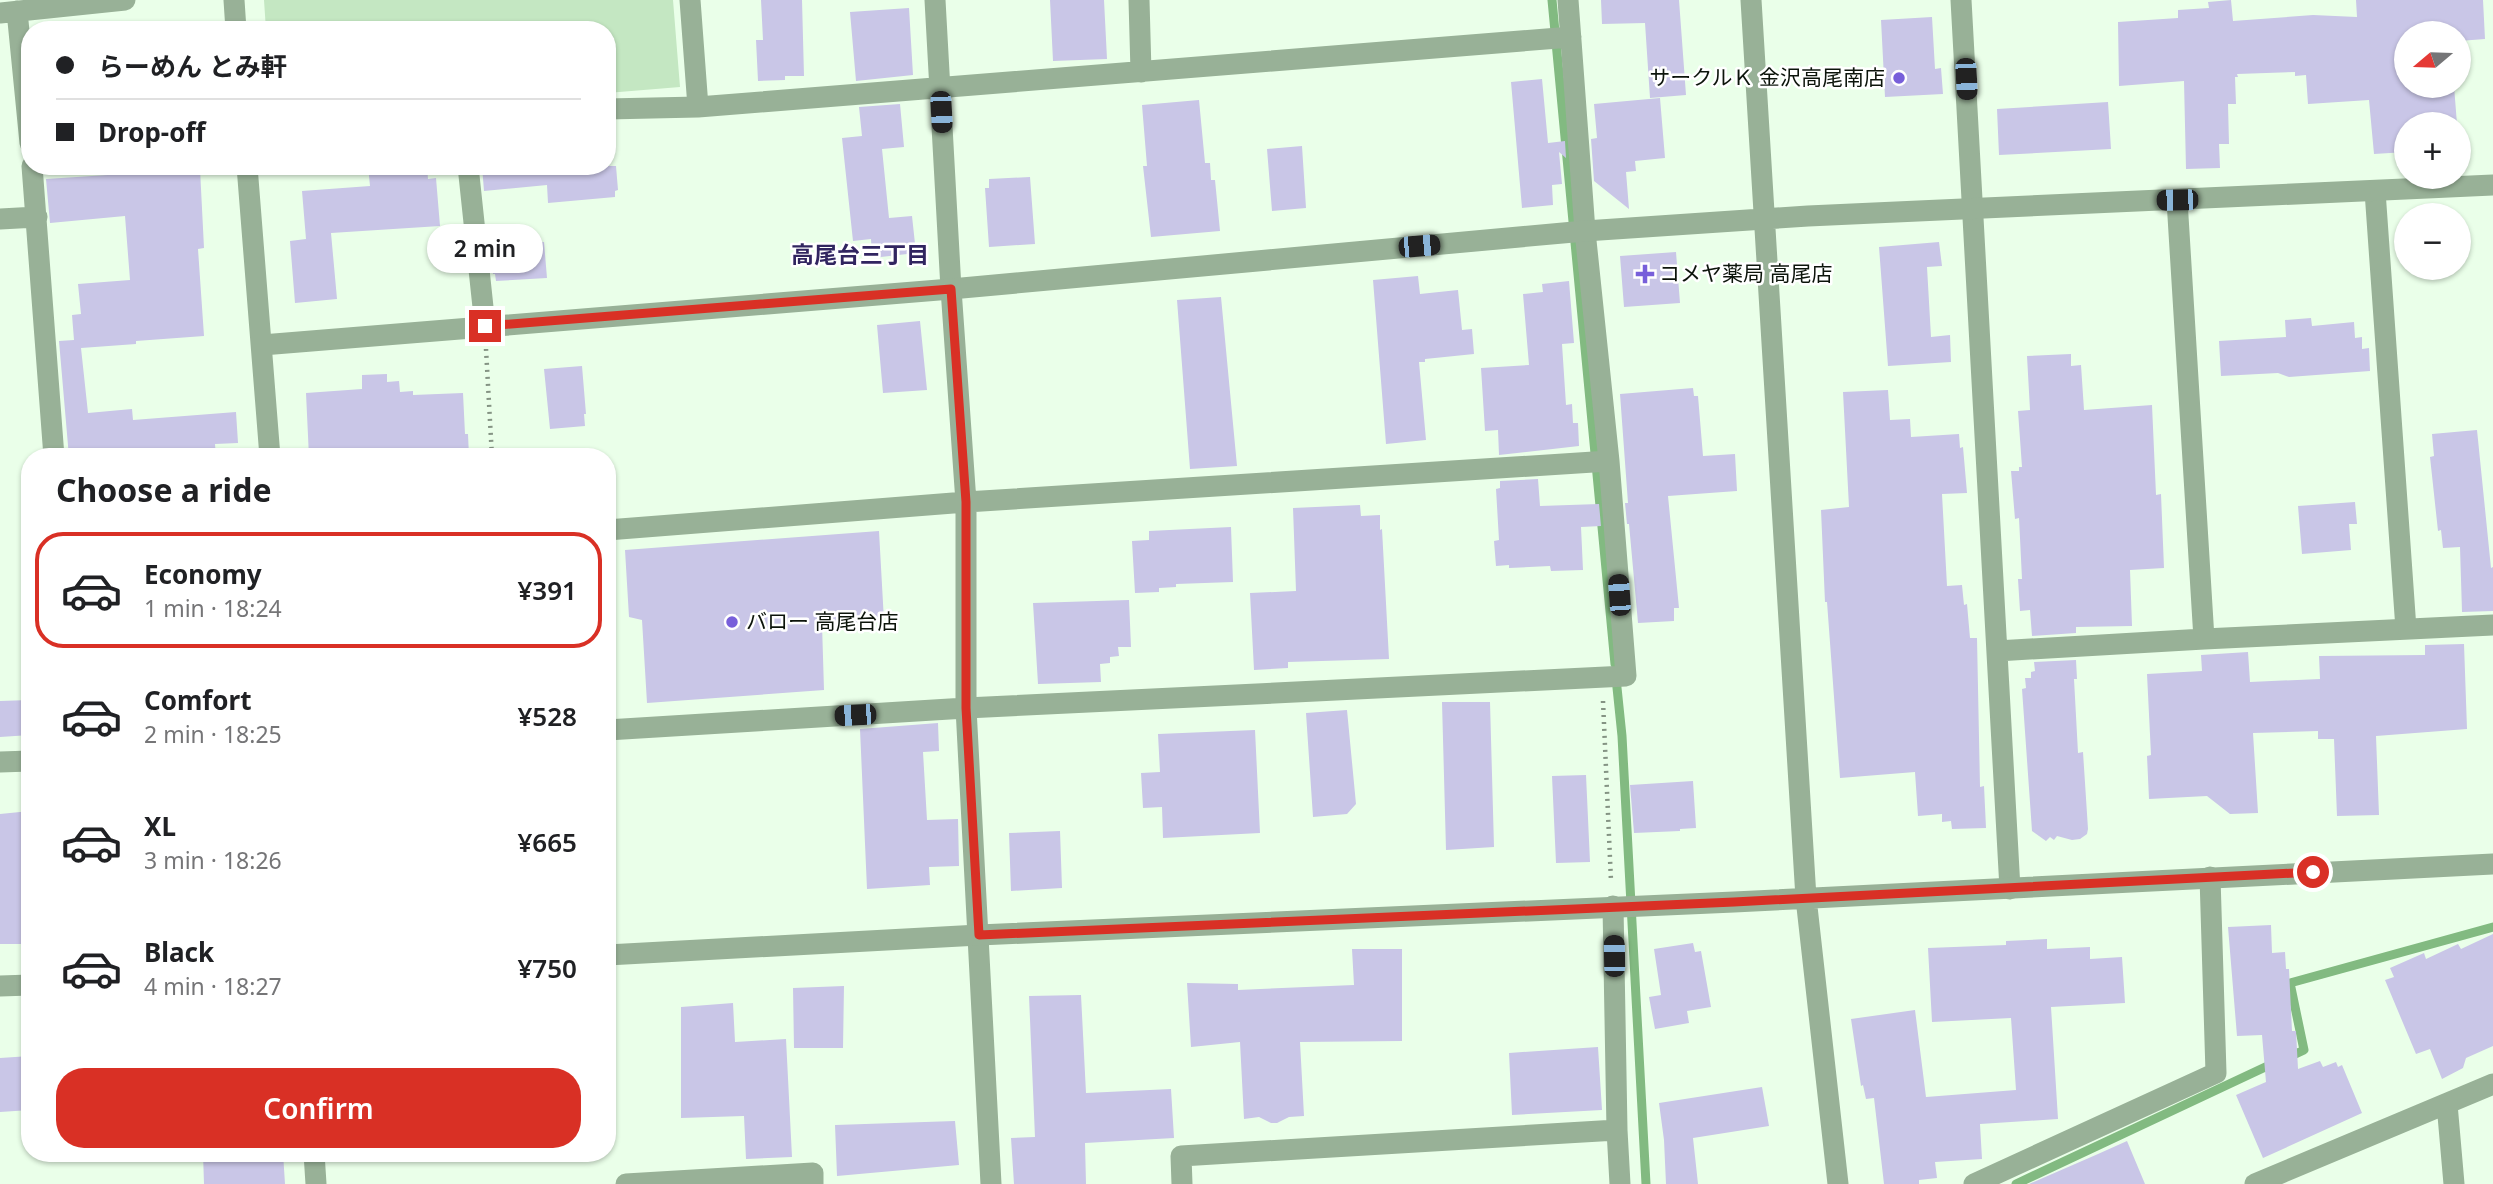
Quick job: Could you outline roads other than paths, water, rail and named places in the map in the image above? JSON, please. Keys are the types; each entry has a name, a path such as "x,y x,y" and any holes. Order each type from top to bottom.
{"street":[{"path":"21,87 9,12 125,0"},
{"path":"234,0 235,21"},
{"path":"690,0 698,107"},
{"path":"935,0 966,502 966,708 990,1184"},
{"path":"1139,0 1141,72"},
{"path":"616,729 966,708 1626,676 1609,461 1585,231 1568,0"},
{"path":"1751,0 1806,898 1838,1184"},
{"path":"1961,0 2010,889"},
{"path":"616,109 698,107 1571,37"},
{"path":"33,175 53,448"},
{"path":"248,175 269,448"},
{"path":"469,175 485,326"},
{"path":"262,345 951,289 1585,231 1764,218 2493,186"},
{"path":"2375,191 2406,629"},
{"path":"2177,200 2204,639"},
{"path":"0,219 37,217"},
{"path":"616,529 966,502 1609,461"},
{"path":"1997,651 2493,625"},
{"path":"0,762 21,761"},
{"path":"616,955 2493,864"},
{"path":"1974,1184 2216,1073 2210,877"},
{"path":"1612,906 1620,1184"},
{"path":"0,986 21,985"},
{"path":"2255,1184 2294,1176 2493,1084"},
{"path":"2447,1104 2454,1184"},
{"path":"1182,1184 1181,1156 1617,1130"},
{"path":"315,1162 316,1184"},
{"path":"626,1184 813,1173 813,1184"}],"waterway":[{"path":"1552,0 1615,664"},
{"path":"1616,678 1622,736 1646,1184"},
{"path":"2289,1057 2304,1050 2290,983 2493,927"},
{"path":"2016,1184 2276,1062"}],"place":[{"name":"サークルＫ 金沢高尾南店","path":"1899,78"},
{"name":"コメヤ薬局 高尾店","path":"1645,274"},
{"name":"バロー 高尾台店","path":"732,622"}],"district":[{"name":"高尾台三丁目","path":"860,255"}]}
